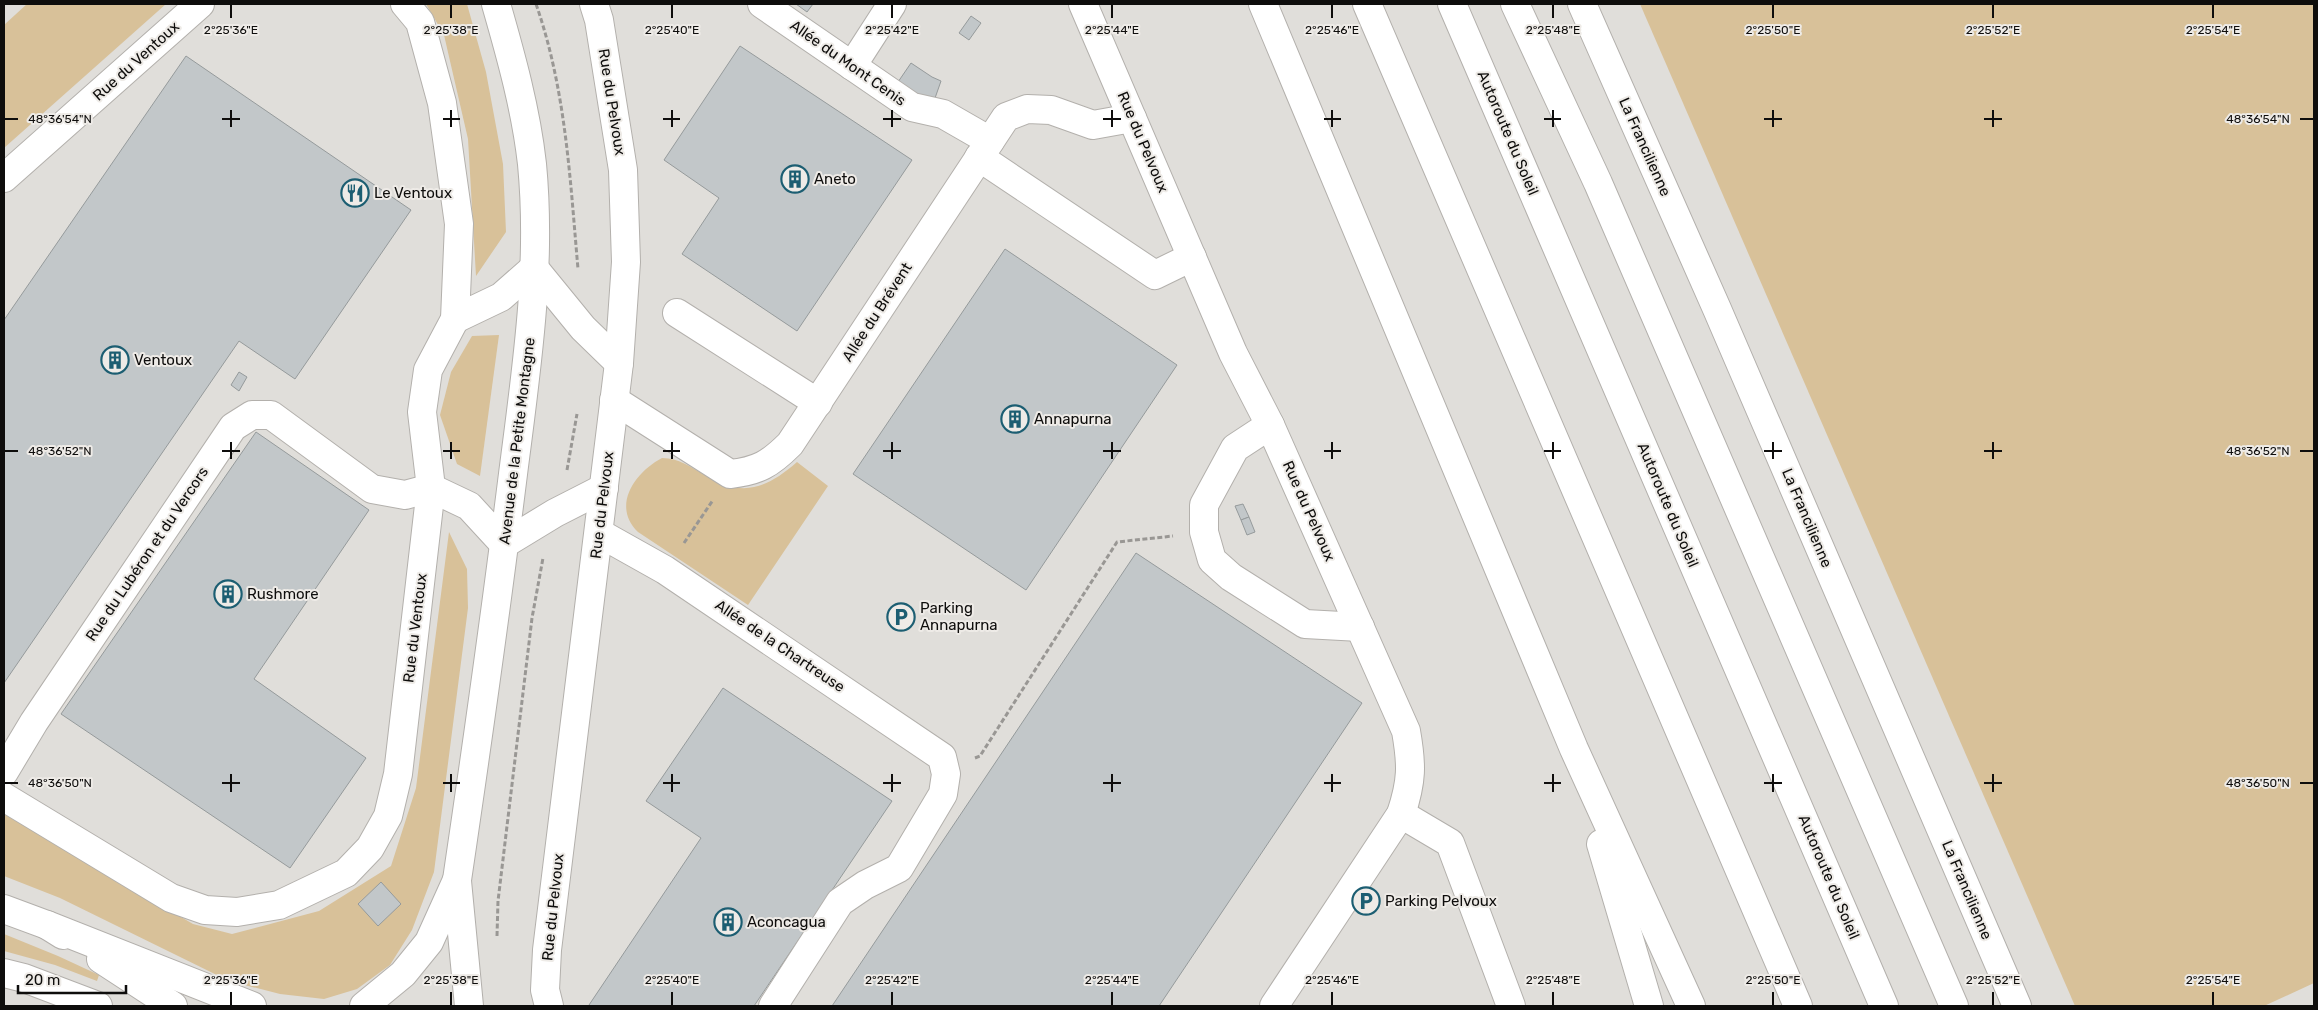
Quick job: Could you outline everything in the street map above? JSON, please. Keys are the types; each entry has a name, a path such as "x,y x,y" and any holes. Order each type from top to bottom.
{"main road":[{"name":"Rue du Ventoux","path":"4,178 200,4"},
{"name":"Rue du Ventoux","path":"4,797 171,898 205,910 237,912 279,905 346,873 370,848 388,816 398,774 431,488 422,412 428,370 454,319 459,224 452,162 442,103 420,22 405,4"},
{"name":"Avenue de la Petite Montagne","path":"457,880 504,544 531,333 534,268 535,224 531,163 514,68 496,4"},
{"name":"Rue du Pelvoux","path":"549,1006 545,990 547,950 619,363 626,262 623,170 599,20 594,4"},
{"name":"Allée du Mont Cenis","path":"762,4 912,107 942,114 985,149 1155,275 1192,257"},
{"path":"852,66 892,4"},
{"name":"Rue du Pelvoux","path":"1083,4 1234,353 1270,425 1406,731 1411,761 1409,790 1401,814 1274,1006"},
{"path":"1263,4 1574,749 1691,1006"},
{"path":"1367,4 1798,1006"},
{"name":"Autoroute du Soleil","path":"1452,4 1884,1006"},
{"path":"1515,4 1598,183 1954,1006"},
{"name":"La Francilienne","path":"1582,4 1721,318 2017,1006"},
{"name":"Allée du Brévent","path":"730,474 748,472 771,463 790,444 1006,117 1027,109 1051,110 1093,125 1132,118"},
{"path":"454,319 500,297 534,268 583,328 619,363"},
{"path":"677,313 818,403"},
{"path":"614,400 730,474"},
{"name":"Rue du Lubéron et du Vercors","path":"4,772 34,722 233,427 252,414 271,415 372,489 405,495 431,488"},
{"path":"1270,425 1235,448 1204,505 1204,532 1212,560 1231,577 1305,624 1360,627"},
{"path":"431,488 469,506 504,544 555,513 604,488"},
{"name":"Allée de la Chartreuse","path":"599,533 665,570 942,757 946,774"},
{"path":"1574,749 1649,1006"},
{"path":"773,1006 840,902 865,885 899,868 943,794 946,774"},
{"path":"1401,814 1450,843 1511,1006"},
{"path":"364,1006 368,1005 403,974 429,942 457,880"},
{"path":"457,880 469,1006"},
{"path":"4,909 47,924 252,1006"},
{"path":"47,924 173,1006"},
{"path":"4,973 24,978 98,1006"}],"path":[{"path":"665,570 730,474"},
{"path":"946,774 980,756 1117,542 1204,532"},
{"path":"497,939 499,891 532,618 543,560"}],"shaded area":[{"path":"27,4 166,4 4,148 4,25"},
{"path":"426,4 467,4 486,72 503,164 506,232 476,276 468,139 444,35"},
{"path":"1640,4 2314,4 2314,983 2264,1006 2075,1006"},
{"path":"499,335 480,476 457,464 440,415 451,372 472,336"},
{"path":"662,458 679,461 718,482 742,488 764,484 775,479 797,462 828,486 748,605 638,532 630,522 627,501 635,481 652,464"},
{"path":"449,532 467,569 468,608 434,872 412,930 390,965 357,989 324,999 280,994 229,981 60,898 4,876 4,814 193,924 232,934 319,911 391,866 416,788"},
{"path":"4,934 99,975 97,981 55,965 4,951"}],"building":[{"path":"796,4 813,4 807,12"},
{"path":"971,16 981,23 969,40 959,33"},
{"name":"Aneto","path":"740,46 912,160 797,331 682,254 719,198 664,160"},
{"name":"Ventoux","path":"186,56 411,210 295,379 239,341 4,683 4,320"},
{"path":"911,63 941,81 934,101 920,96 898,82"},
{"name":"Annapurna","path":"1005,249 1177,365 1026,590 853,474"},
{"path":"239,372 247,377 239,391 231,385"},
{"name":"Rushmore","path":"256,432 369,510 254,679 366,758 290,868 61,714"},
{"path":"1243,504 1249,517 1241,520 1235,506"},
{"path":"1249,517 1255,532 1247,535 1241,520"},
{"path":"1136,553 1362,703 1159,1006 832,1006"},
{"name":"Aconcagua","path":"723,688 892,801 754,1006 590,1006 701,838 646,801"},
{"path":"381,882 401,904 378,926 358,904"}],"place":[{"name":"Aneto","path":"795,179"},
{"name":"Le Ventoux","path":"355,193"},
{"name":"Ventoux","path":"115,360"},
{"name":"Annapurna","path":"1015,419"},
{"name":"Rushmore","path":"228,594"},
{"name":"Parking Annapurna","path":"901,617"},
{"name":"Parking Pelvoux","path":"1366,901"},
{"name":"Aconcagua","path":"728,922"}]}
